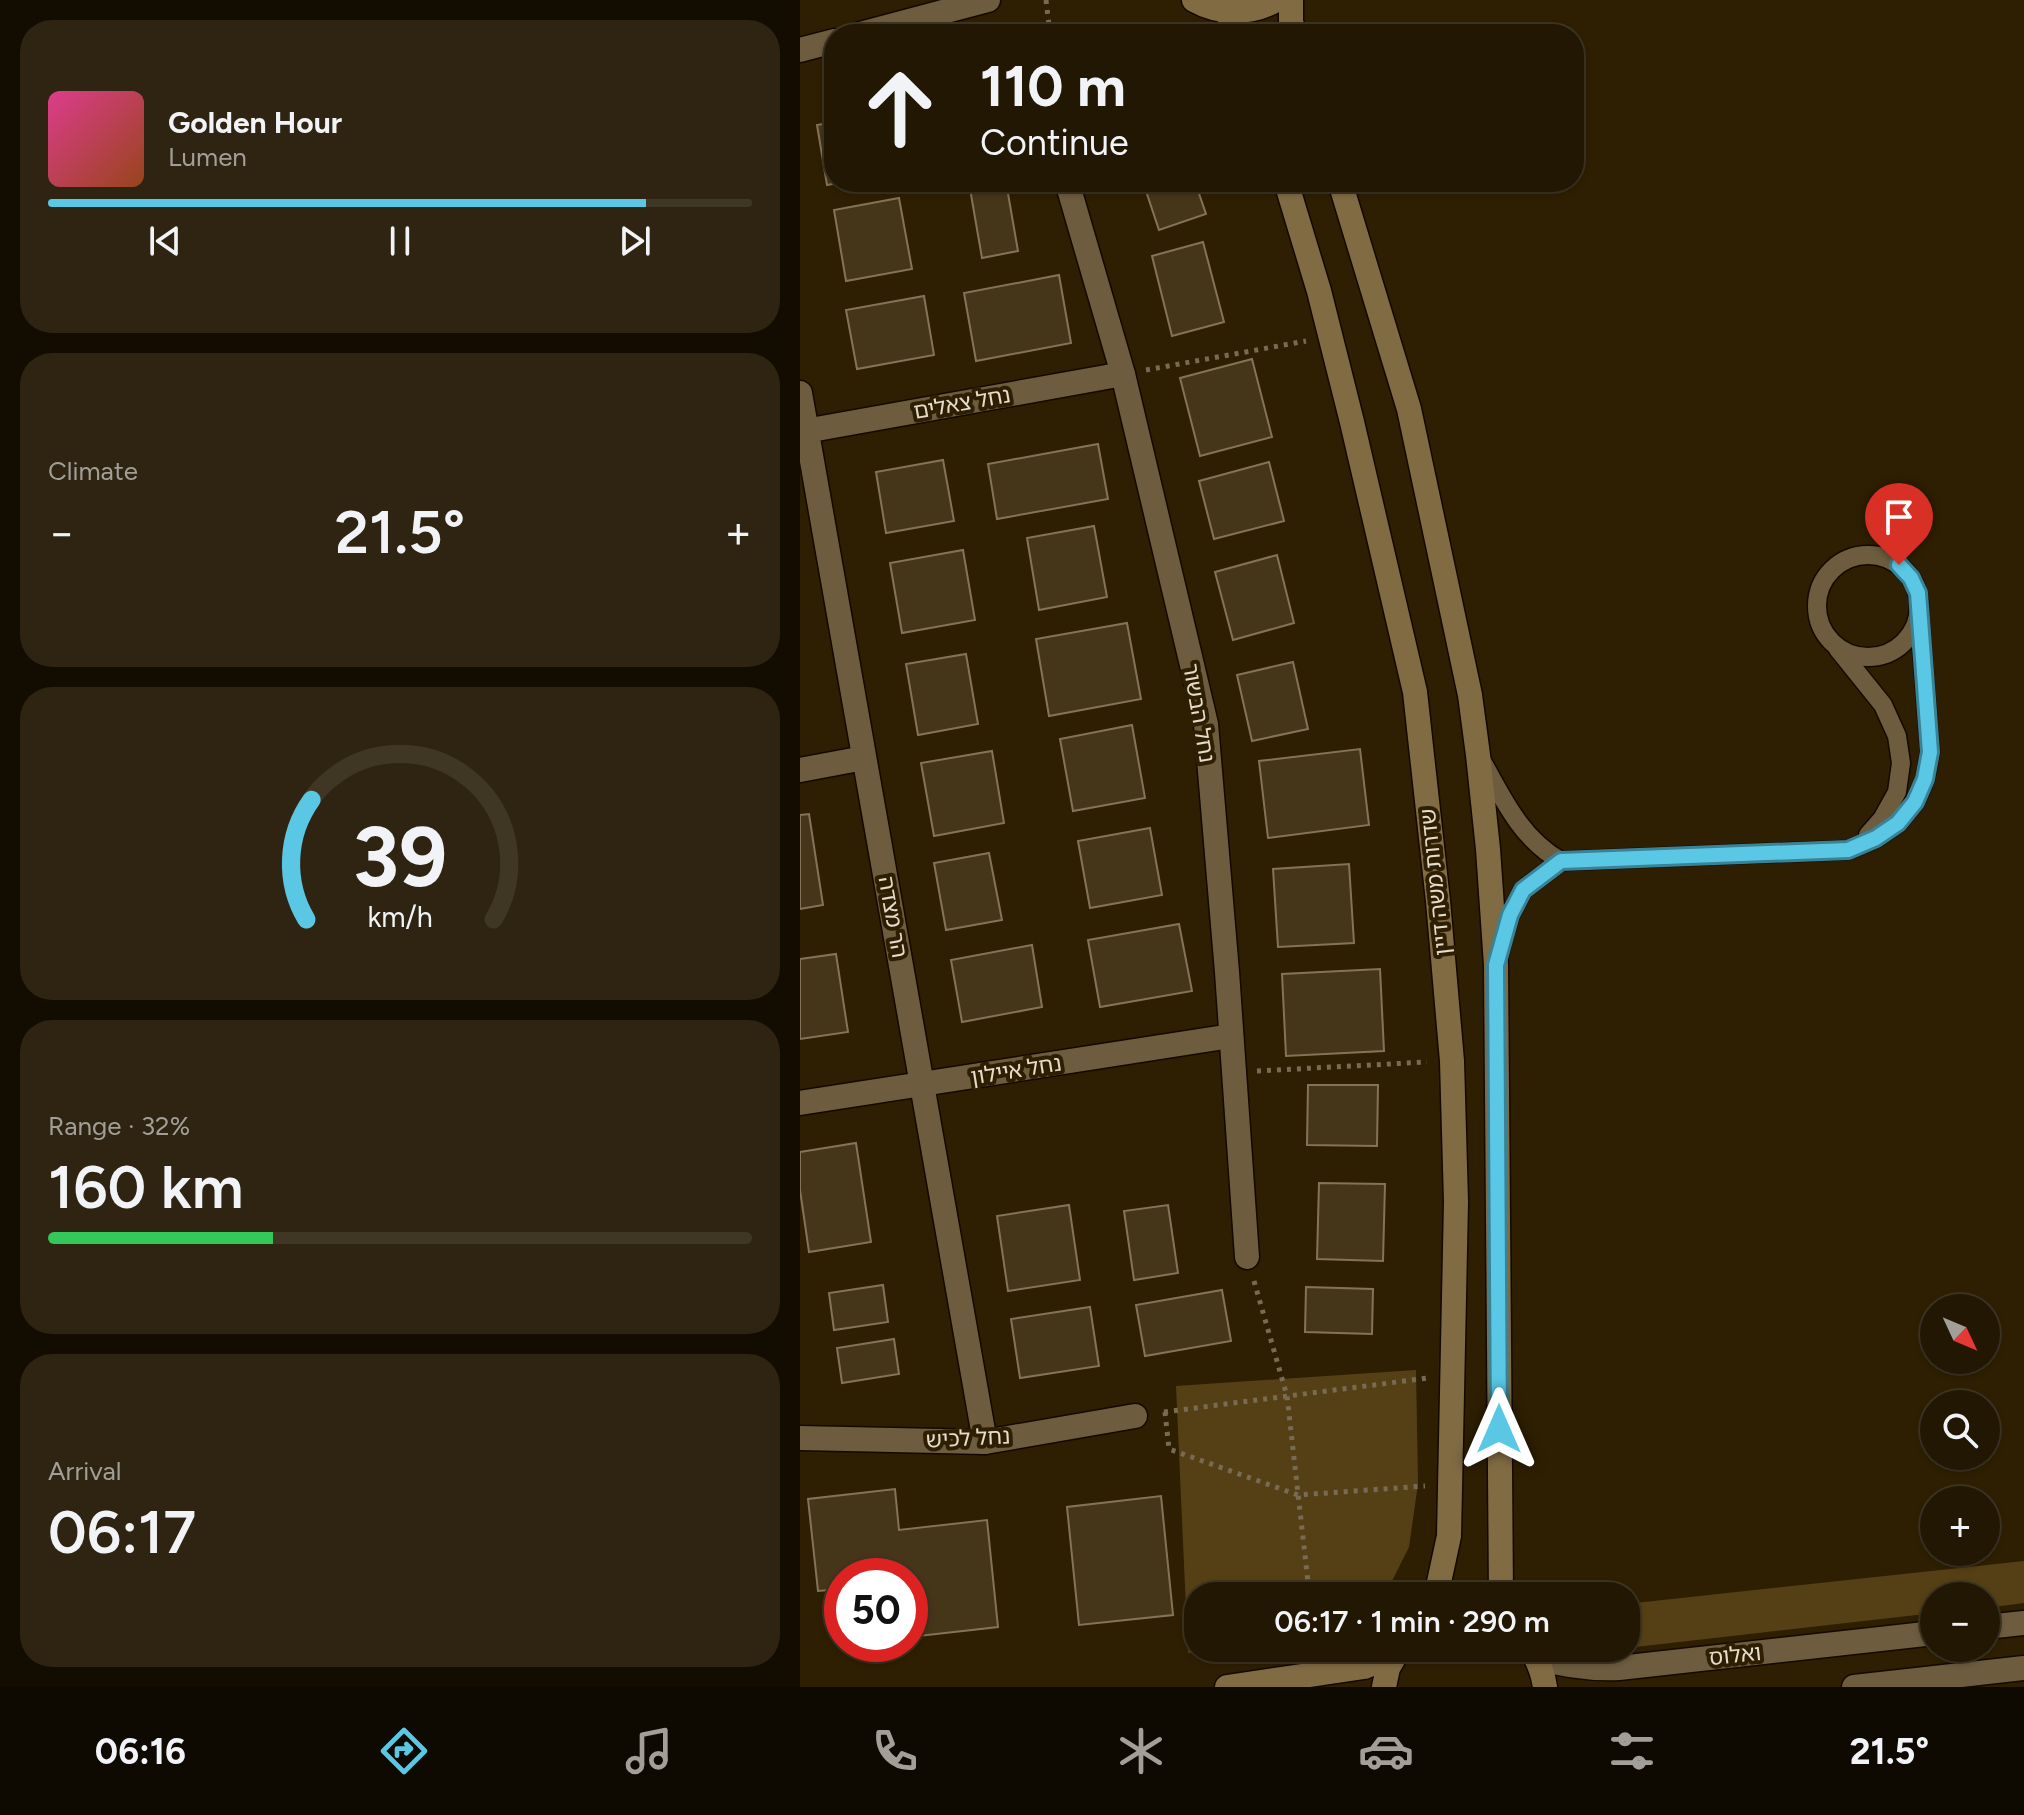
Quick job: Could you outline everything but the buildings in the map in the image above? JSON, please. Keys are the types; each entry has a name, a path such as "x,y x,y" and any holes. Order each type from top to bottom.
{"main road":[{"path":"1194,0 1204,6 1226,11 1250,10 1276,0"},
{"path":"1291,0 1292,24"},
{"path":"1226,11 1233,24"},
{"name":"שדרות משה דיין","path":"1289,192 1319,291 1415,692 1438,901 1452,1061 1456,1202 1449,1536 1439,1582"},
{"path":"1343,192 1409,409 1470,695 1478,755 1496,965 1501,1582"},
{"path":"1227,1687 1364,1667 1375,1662"},
{"path":"1384,1687 1391,1662"},
{"path":"1537,1662 1545,1687"}],"street":[{"path":"898,24 988,0"},
{"path":"800,50 824,44"},
{"name":"נחל הבשור","path":"1070,192 1123,374 1206,724 1247,1257"},
{"name":"נחל צאלים","path":"804,432 1123,374"},
{"name":"הר מצדה","path":"800,393 804,432 985,1442"},
{"path":"800,770 864,758"},
{"name":"נחל איילון","path":"800,1103 1231,1036"},
{"name":"נחל לכיש","path":"800,1438 985,1442 1135,1416"},
{"path":"2000,1626 2024,1623"},
{"name":"ואלוס","path":"1553,1662 1595,1669 1619,1668 1920,1635"},
{"path":"1854,1687 2024,1668"}],"lane":[{"path":"1478,755 1511,813 1547,853 1561,861 1848,850 1876,838 1898,823 1915,802 1925,779 1930,752 1918,593 1911,578 1899,565 1883,557 1866,555 1849,559 1834,569 1823,582 1818,600 1818,617 1825,633 1883,705 1897,736 1901,763 1897,792 1882,819 1861,844"},
{"path":"1836,646 1850,654 1881,656 1907,640 1919,611"},
{"path":"1496,965 1510,915 1523,890 1561,861"}],"path":[{"path":"1046,0 1049,24"},
{"path":"1123,374 1330,337"},
{"path":"1234,1073 1452,1061"},
{"path":"1247,1257 1287,1396 1308,1582"},
{"path":"1135,1416 1452,1374"},
{"path":"1165,1412 1169,1449 1298,1495 1450,1485"}],"shaded area":[{"path":"1416,1370 1418,1484 1409,1547 1392,1582 1185,1582 1176,1386"},
{"path":"2024,1561 2024,1603 2000,1606 2000,1582 1920,1582 1920,1615 1640,1647 1640,1602"}],"route":[{"path":"1499,1429 1496,965 1510,915 1523,890 1561,861 1848,850 1876,838 1898,823 1915,802 1925,779 1930,752 1918,593 1911,578 1899,565"}]}
